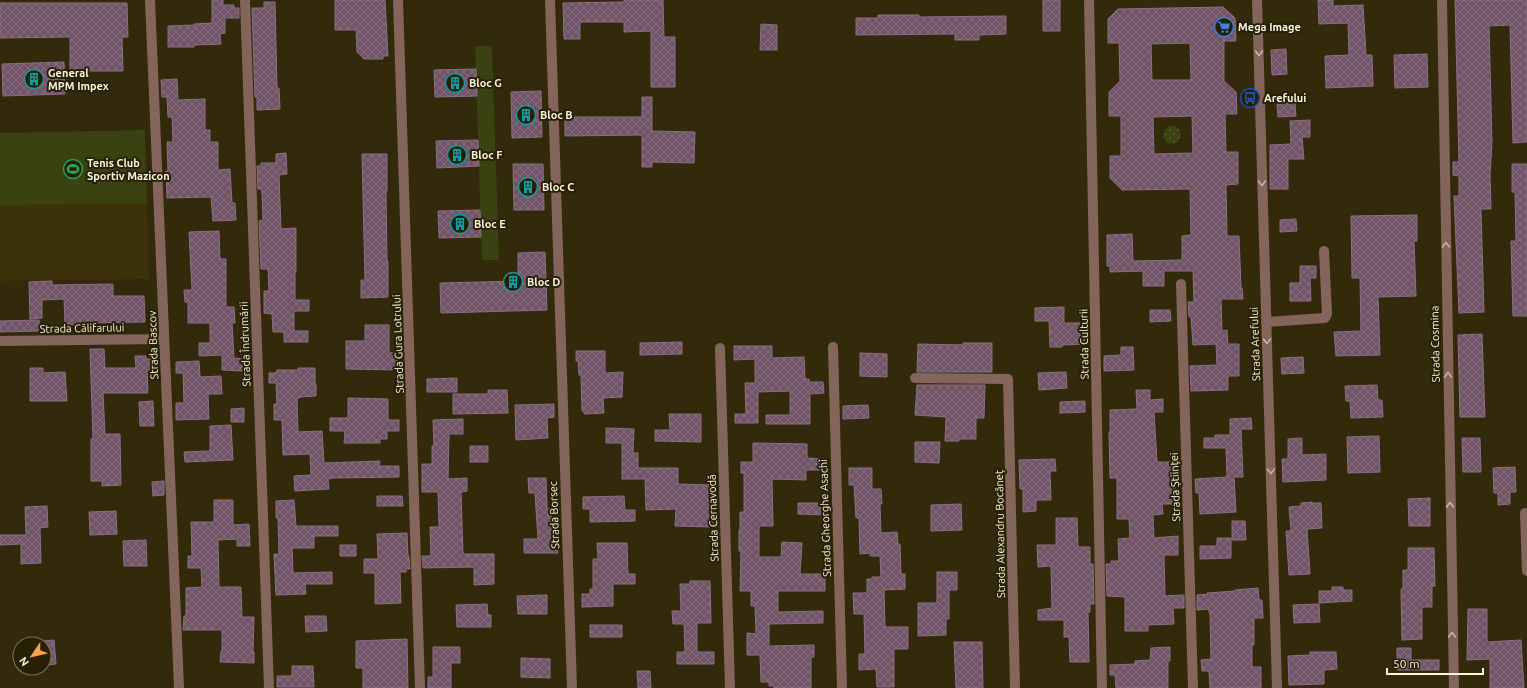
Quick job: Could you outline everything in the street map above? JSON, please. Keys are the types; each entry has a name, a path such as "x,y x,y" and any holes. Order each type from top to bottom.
{"street":[{"name":"Strada Bascov","path":"150,0 179,688"},
{"name":"Strada Îndrumării","path":"245,0 269,688"},
{"name":"Strada Gura Lotrului","path":"398,0 420,688"},
{"name":"Strada Borsec","path":"550,0 572,688"},
{"name":"Strada Culturii","path":"1089,0 1102,688"},
{"name":"Strada Arefului","path":"1257,0 1277,688"},
{"name":"Strada Cosmina","path":"1442,0 1454,688"},
{"path":"1266,322 1325,318 1327,314 1324,251"},
{"name":"Strada Științei","path":"1181,284 1194,688"},
{"name":"Strada Călifarului","path":"0,341 164,339"},
{"name":"Strada Gheorghe Asachi","path":"833,347 842,688"},
{"name":"Strada Cernavodă","path":"720,348 730,688"},
{"name":"Strada Alexandru Bocăneț","path":"915,378 1008,379 1015,688"},
{"path":"1524,513 1527,571"}],"shaded area":[{"path":"147,204 149,279 0,281 0,205"}],"green space":[{"path":"475,46 492,46 499,260 482,260"},
{"path":"1172,126 1178,129 1181,135 1178,141 1172,144 1166,141 1163,135 1166,129"},
{"name":"Tenis Club Sportiv Mazicon","path":"145,130 147,204 0,205 0,133"}],"building":[{"path":"212,0 223,0 223,5 234,5 234,8 239,8 239,18 225,18 225,33 220,34 221,44 194,45 194,47 168,47 168,26 212,23"},
{"path":"335,0 385,0 388,56 383,56 383,59 364,59 357,52 356,30 335,30"},
{"path":"624,0 663,0 664,37 675,37 675,87 651,87 651,31 624,32 624,22 580,22 580,39 564,39 563,3 624,2"},
{"path":"1043,0 1060,0 1060,31 1043,31"},
{"path":"1318,0 1333,0 1333,6 1363,5 1366,55 1372,55 1373,86 1326,88 1325,56 1349,55 1348,23 1319,24"},
{"path":"1455,0 1527,0 1527,142 1513,143 1510,25 1489,26 1492,143 1490,175 1491,209 1481,209 1484,312 1459,313 1454,196 1459,196 1459,176 1453,175 1453,162 1459,162"},
{"path":"264,2 275,2 277,88 279,88 280,109 257,110 257,97 255,97 252,8 264,8"},
{"path":"0,3 127,3 128,37 122,37 123,71 70,71 70,37 0,38"},
{"path":"1223,7 1235,18 1236,41 1224,41 1224,81 1236,92 1237,114 1225,114 1226,152 1238,152 1238,184 1226,185 1227,236 1239,236 1241,288 1243,299 1221,299 1222,331 1227,330 1228,344 1239,344 1239,376 1228,376 1228,390 1191,391 1190,366 1217,365 1216,344 1193,345 1191,317 1189,317 1188,302 1194,302 1193,271 1164,271 1164,286 1143,286 1143,271 1110,272 1110,266 1107,266 1107,235 1132,234 1133,261 1182,260 1182,236 1191,235 1190,189 1122,190 1110,178 1110,156 1121,156 1121,116 1109,116 1109,92 1120,81 1119,43 1108,43 1108,19 1118,9","holes":["1190,43 1191,80 1152,80 1151,44","1192,116 1193,153 1154,154 1153,117"]},
{"path":"878,15 919,15 919,17 1006,16 1006,34 979,35 979,40 955,40 955,34 856,35 856,18 878,18"},
{"path":"761,24 777,25 777,50 760,50"},
{"path":"1286,49 1287,74 1272,75 1271,50"},
{"path":"1427,54 1428,87 1395,88 1394,55"},
{"name":"General MPM Impex","path":"64,62 65,94 3,96 2,64"},
{"name":"Bloc G","path":"476,69 477,96 435,97 434,70"},
{"path":"177,79 178,100 205,99 205,130 210,130 210,142 218,142 218,170 230,169 232,203 235,203 236,220 213,221 211,197 167,198 167,142 173,142 172,117 168,117 167,97 162,97 161,80"},
{"name":"Bloc B","path":"541,91 542,137 512,138 511,92"},
{"path":"642,97 652,97 652,131 695,132 694,163 652,162 652,167 642,167 642,135 565,136 565,117 642,117"},
{"path":"1295,103 1296,116 1278,117 1277,104"},
{"path":"1310,120 1310,137 1302,137 1304,159 1288,159 1288,189 1270,189 1270,145 1291,144 1290,121"},
{"name":"Bloc F","path":"478,140 479,166 437,168 436,141"},
{"path":"286,153 287,174 279,175 281,229 296,228 295,300 309,300 309,311 294,311 294,331 308,331 308,342 284,342 284,332 273,332 272,314 264,313 264,291 269,291 268,269 261,269 259,221 263,220 262,193 261,189 258,189 257,166 261,166 261,163 276,163 276,154"},
{"path":"362,154 387,154 386,191 388,297 361,298 361,280 365,280"},
{"name":"Bloc C","path":"513,164 543,164 544,210 514,210"},
{"path":"1512,164 1527,164 1527,316 1513,316 1511,241 1516,241 1515,192 1512,192"},
{"name":"Bloc E","path":"480,210 481,237 439,238 438,211"},
{"path":"1417,215 1417,241 1414,241 1416,296 1378,297 1380,355 1336,356 1334,332 1361,331 1360,278 1352,278 1351,216"},
{"path":"1296,219 1297,231 1280,232 1280,220"},
{"path":"219,231 220,259 226,259 226,307 234,307 235,323 232,323 234,358 243,359 243,371 222,370 222,355 199,356 199,343 210,343 210,323 188,323 188,302 185,302 184,290 192,290 189,232"},
{"name":"Bloc D","path":"545,252 547,310 441,313 440,283 518,281 518,253"},
{"path":"1300,266 1316,266 1316,278 1310,278 1311,301 1290,301 1290,283 1300,283"},
{"path":"52,281 52,285 113,284 113,296 144,296 145,322 86,323 65,325 64,299 42,300 42,318 30,319 29,282"},
{"path":"1064,307 1064,323 1085,323 1085,344 1050,347 1049,321 1035,321 1035,308"},
{"path":"1150,310 1170,310 1171,321 1150,322"},
{"path":"39,320 40,331 0,332 0,321"},
{"path":"365,325 389,325 389,353 398,353 398,370 346,369 346,341 365,341"},
{"path":"1482,334 1485,417 1460,417 1458,335"},
{"path":"682,342 682,354 640,355 640,343"},
{"path":"963,343 992,343 992,372 917,372 918,344 963,345"},
{"path":"734,346 772,346 772,358 804,357 805,379 809,379 809,382 823,382 824,393 810,394 810,424 766,424 766,415 790,415 790,391 758,392 758,423 735,423 735,414 746,414 745,383 755,383 755,359 734,360"},
{"path":"1121,347 1133,347 1134,370 1104,371 1104,356 1121,355"},
{"path":"90,349 104,349 105,368 136,368 135,356 146,356 146,359 156,359 157,370 147,370 148,393 103,393 105,434 120,434 121,485 102,486 102,481 91,481 91,439 93,439"},
{"path":"576,351 605,351 605,373 623,372 622,397 603,398 604,413 584,414 584,411 582,411 581,375 579,375 578,361 576,361"},
{"path":"860,353 887,354 887,377 860,376"},
{"path":"1303,357 1304,373 1282,374 1281,358"},
{"path":"199,361 200,377 221,376 222,394 208,394 209,419 176,420 176,403 184,403 183,373 176,373 176,362"},
{"path":"30,368 43,368 43,373 65,372 67,401 30,401"},
{"path":"298,368 315,368 316,396 297,398 298,432 322,431 324,463 380,461 379,466 399,466 399,477 334,478 328,479 329,489 295,491 294,476 311,475 310,454 283,455 282,420 274,420 274,404 277,404 276,383 269,383 269,373 276,373 277,370 298,370"},
{"path":"1066,372 1067,388 1039,390 1038,373"},
{"path":"457,378 457,392 427,392 427,379"},
{"path":"917,385 985,385 984,418 976,418 976,439 945,441 946,417 915,415"},
{"path":"1377,385 1378,400 1382,400 1383,417 1351,418 1350,401 1346,401 1345,386"},
{"path":"488,390 507,390 508,413 453,414 453,394 488,394"},
{"path":"1136,390 1150,390 1150,400 1163,399 1163,412 1154,412 1157,462 1171,462 1172,483 1175,483 1176,504 1162,504 1163,514 1153,515 1154,538 1178,536 1178,555 1164,555 1165,596 1184,595 1184,608 1173,608 1174,624 1148,625 1148,631 1125,631 1125,597 1107,596 1106,564 1111,564 1111,561 1119,561 1118,539 1130,538 1129,519 1117,519 1117,478 1110,478 1110,410 1137,409"},
{"path":"348,398 388,399 388,420 399,420 399,431 387,431 387,439 380,439 380,443 344,443 345,431 330,431 330,418 348,418"},
{"path":"153,401 154,426 140,426 139,402"},
{"path":"1085,401 1085,412 1060,413 1060,402"},
{"path":"554,404 554,417 547,418 548,438 516,440 515,405"},
{"path":"868,405 869,418 843,419 843,406"},
{"path":"244,408 244,422 231,422 231,409"},
{"path":"669,414 701,414 701,442 655,441 655,430 670,430"},
{"path":"1251,418 1252,429 1241,429 1243,477 1234,477 1236,512 1200,514 1199,493 1196,493 1195,479 1227,477 1226,448 1204,448 1204,438 1215,438 1215,435 1230,435 1230,419"},
{"path":"463,419 463,434 449,434 448,479 467,478 467,491 461,492 463,554 494,554 494,584 474,585 474,567 423,568 422,556 431,556 430,527 439,527 438,492 422,492 422,464 432,464 432,446 434,446 433,420"},
{"path":"231,425 233,460 185,462 184,452 210,451 210,426"},
{"path":"606,428 634,429 633,453 638,453 638,468 678,468 678,484 713,485 713,527 675,526 676,509 646,510 645,479 622,479 622,443 606,443"},
{"path":"1379,436 1380,472 1348,473 1347,437"},
{"path":"1302,438 1302,455 1326,454 1326,480 1283,482 1282,459 1288,459 1288,439"},
{"path":"1462,438 1480,438 1481,472 1463,472"},
{"path":"915,442 940,442 939,463 915,462"},
{"path":"753,443 807,444 807,458 825,459 825,470 806,470 806,480 772,479 773,526 759,526 759,557 781,557 782,542 802,543 800,574 825,574 825,591 778,591 778,612 823,611 823,623 769,624 769,646 814,645 814,657 811,657 811,688 774,688 774,686 769,686 769,682 761,682 760,655 747,655 747,633 756,634 755,606 751,606 751,591 740,591 741,551 739,551 739,530 740,512 744,512 744,473 741,473 741,462 753,462"},
{"path":"470,446 488,446 488,462 470,462"},
{"path":"1055,459 1056,471 1050,471 1051,500 1036,500 1036,511 1023,512 1023,489 1020,489 1019,460"},
{"path":"1515,467 1516,492 1510,492 1510,504 1498,505 1498,493 1494,493 1493,468"},
{"path":"849,468 872,468 872,489 881,489 881,533 897,532 898,544 900,544 901,574 905,574 905,589 884,590 885,627 908,627 908,649 894,649 894,687 877,687 876,669 859,670 859,654 865,654 864,614 854,614 853,593 867,593 867,579 872,579 872,577 881,577 880,556 870,556 870,553 860,554 859,518 856,518 854,485 849,485"},
{"path":"528,478 546,478 547,509 551,509 552,539 557,539 558,553 524,553 524,539 538,539 535,493 529,493"},
{"path":"164,481 164,495 153,496 152,482"},
{"path":"377,496 402,496 403,506 377,506"},
{"path":"624,496 625,510 635,510 635,521 590,522 590,509 583,509 583,497"},
{"path":"1430,498 1430,526 1409,526 1408,499"},
{"path":"214,500 233,500 233,525 249,524 250,546 237,546 237,539 218,540 219,587 241,587 242,617 254,617 254,663 220,662 222,651 222,630 183,630 184,616 186,616 186,588 202,587 201,568 188,568 188,556 192,556 191,522 214,522"},
{"path":"294,500 296,526 338,526 338,536 314,536 314,548 292,548 293,573 332,572 332,584 305,584 306,594 276,595 274,554 279,554 276,501"},
{"path":"798,503 827,503 827,515 798,514"},
{"path":"1301,503 1321,503 1322,528 1307,529 1310,574 1289,575 1286,531 1291,531 1289,507 1301,506"},
{"path":"961,504 962,530 931,531 931,505"},
{"path":"47,506 48,527 40,528 41,563 21,564 21,544 0,545 0,535 26,535 25,507"},
{"path":"116,511 117,534 90,535 89,512"},
{"path":"1056,518 1077,518 1078,547 1090,547 1090,564 1093,564 1094,604 1090,604 1090,612 1088,612 1089,662 1070,662 1069,637 1064,637 1064,620 1038,620 1038,610 1052,608 1051,566 1038,567 1037,545 1056,545"},
{"path":"1232,521 1245,521 1246,540 1232,540"},
{"path":"407,533 410,569 406,569 406,572 400,572 401,603 375,604 375,573 364,573 364,559 378,559 377,534"},
{"path":"1217,538 1231,538 1231,558 1200,559 1200,546 1217,546"},
{"path":"146,540 147,566 124,566 123,541"},
{"path":"597,543 627,543 628,574 635,574 635,584 613,584 613,606 582,607 582,594 590,594 590,589 593,589 593,559 598,559"},
{"path":"340,545 356,545 356,556 340,556"},
{"path":"1408,548 1434,548 1435,586 1432,586 1432,607 1422,607 1422,639 1402,640 1401,589 1403,589 1403,570 1408,570"},
{"path":"937,572 957,572 957,590 949,590 949,619 946,619 946,635 918,636 918,603 937,603"},
{"path":"690,581 710,581 711,623 697,623 697,652 714,652 714,664 677,664 677,652 685,652 684,624 673,624 672,611 681,611 680,584 690,584"},
{"path":"1332,587 1343,587 1343,590 1352,590 1352,601 1319,603 1319,591 1332,591"},
{"path":"1258,588 1259,600 1262,600 1263,618 1254,618 1252,667 1261,667 1261,688 1210,688 1209,671 1202,671 1201,660 1211,659 1210,613 1209,609 1197,610 1197,595"},
{"path":"547,595 547,614 518,614 517,596"},
{"path":"487,604 488,615 491,615 491,627 457,627 456,605"},
{"path":"1319,604 1320,622 1294,623 1293,605"},
{"path":"1468,609 1487,609 1487,642 1521,640 1524,688 1490,688 1490,659 1467,660"},
{"path":"305,616 326,616 327,631 306,632"},
{"path":"590,625 622,625 622,637 590,637"},
{"path":"407,639 408,688 363,688 363,668 356,668 356,641"},
{"path":"52,640 54,640 56,664 52,664"},
{"path":"954,642 982,642 983,688 956,688"},
{"path":"433,647 460,647 460,663 451,663 451,688 428,688 428,677 433,677"},
{"path":"1170,647 1170,661 1168,661 1168,688 1116,688 1115,675 1110,675 1110,665 1135,664 1135,661 1150,660 1151,648"},
{"path":"1397,648 1411,648 1411,660 1439,660 1439,670 1397,670"},
{"path":"1310,652 1336,652 1337,669 1324,670 1324,684 1289,685 1288,656 1310,655"},
{"path":"521,658 550,659 550,678 521,677"},
{"path":"292,666 313,666 314,687 277,687 277,676 292,676"},
{"path":"637,671 650,671 651,688 638,688"}],"place":[{"name":"Mega Image","path":"1224,27"},
{"name":"General MPM Impex","path":"34,79"},
{"name":"Bloc G","path":"455,83"},
{"name":"Arefului","path":"1250,98"},
{"name":"Bloc B","path":"526,115"},
{"name":"Bloc F","path":"457,155"},
{"name":"Tenis Club Sportiv Mazicon","path":"73,169"},
{"name":"Bloc C","path":"528,187"},
{"name":"Bloc E","path":"460,224"},
{"name":"Bloc D","path":"513,282"}]}
